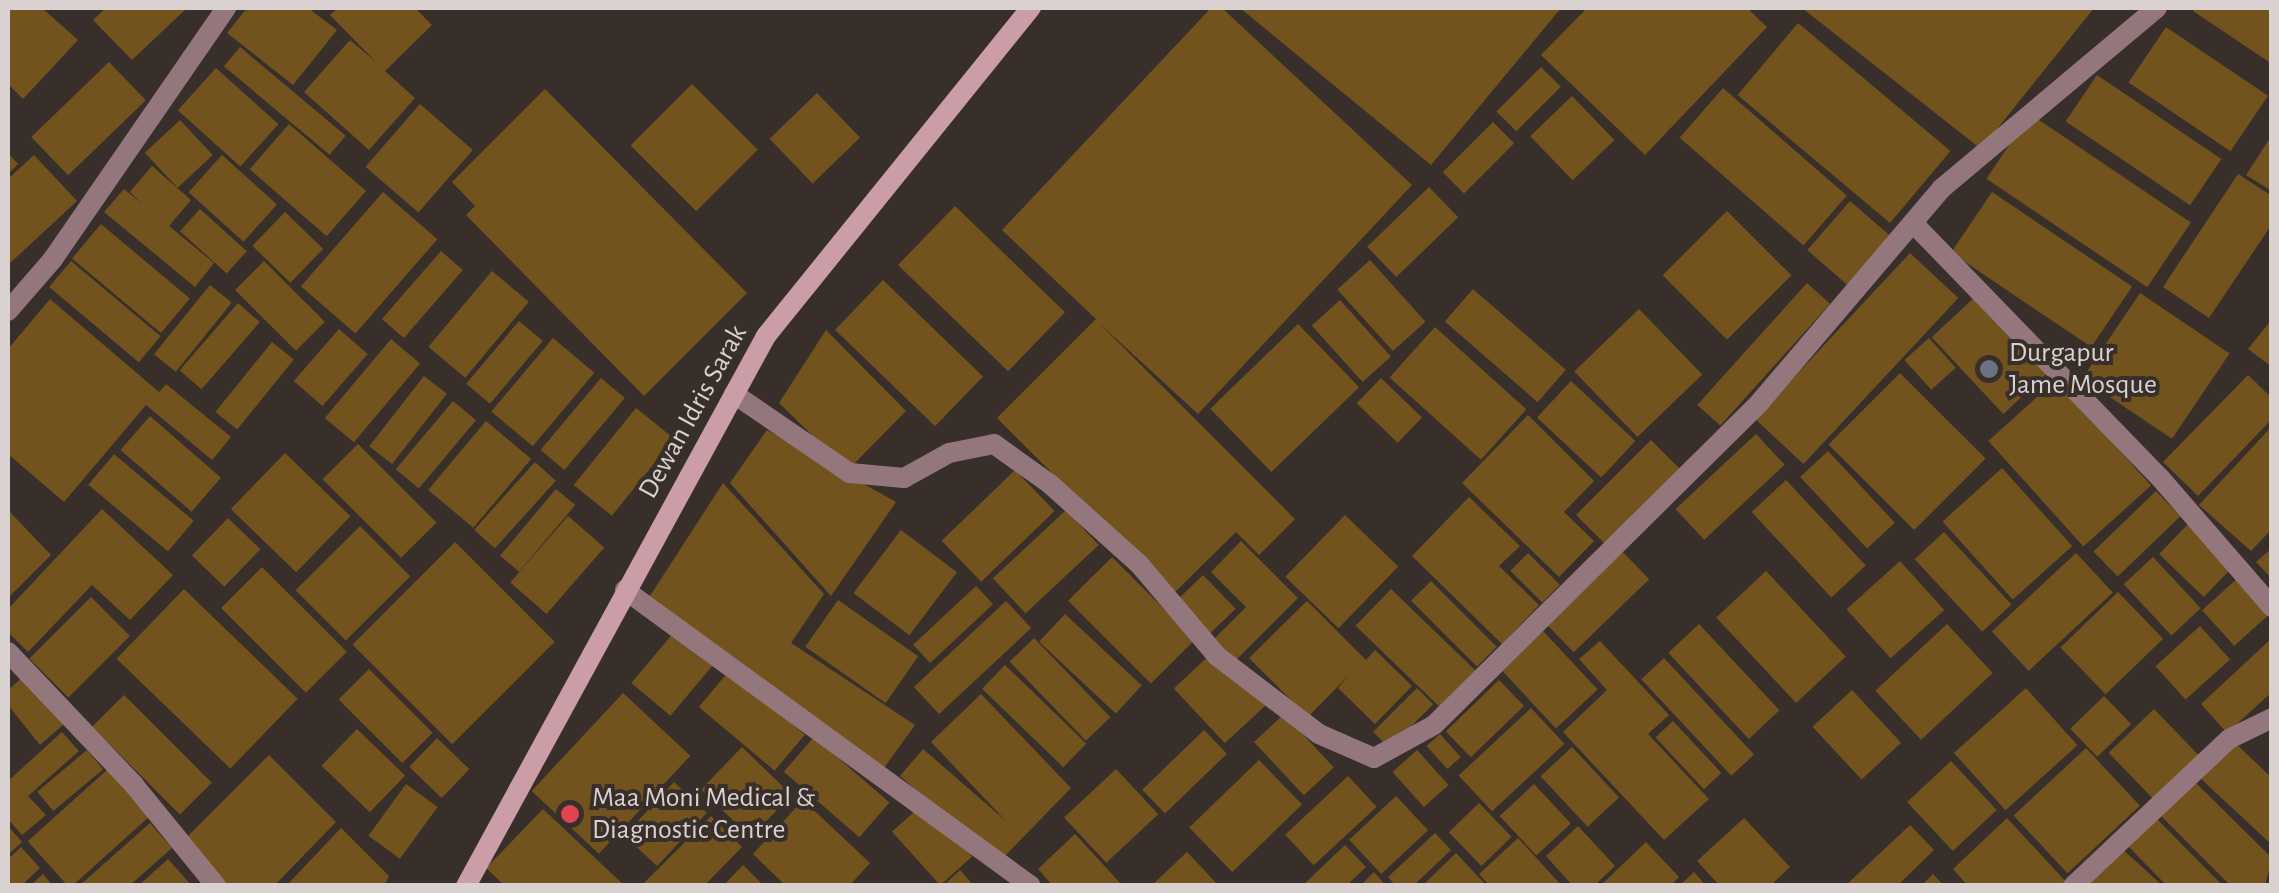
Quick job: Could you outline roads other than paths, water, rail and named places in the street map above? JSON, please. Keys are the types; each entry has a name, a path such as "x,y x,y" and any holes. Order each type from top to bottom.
{"main road":[{"name":"Dewan Idris Sarak","path":"466,886 766,336 1031,8"}],"street":[{"path":"8,312 53,259 226,8"},
{"path":"734,394 850,473 904,478 949,454 994,444 1050,484 1139,564 1217,656 1319,734 1374,758 1434,725 1760,402 1941,189 2035,105 2157,8"},
{"path":"1914,224 2162,480 2272,607"},
{"path":"625,590 1031,886"},
{"path":"8,652 134,784 216,886"},
{"path":"2072,886 2229,740 2272,718"}],"place":[{"name":"Durgapur Jame Mosque","path":"1989,369"},
{"name":"Maa Moni Medical & Diagnostic Centre","path":"570,814"}]}
